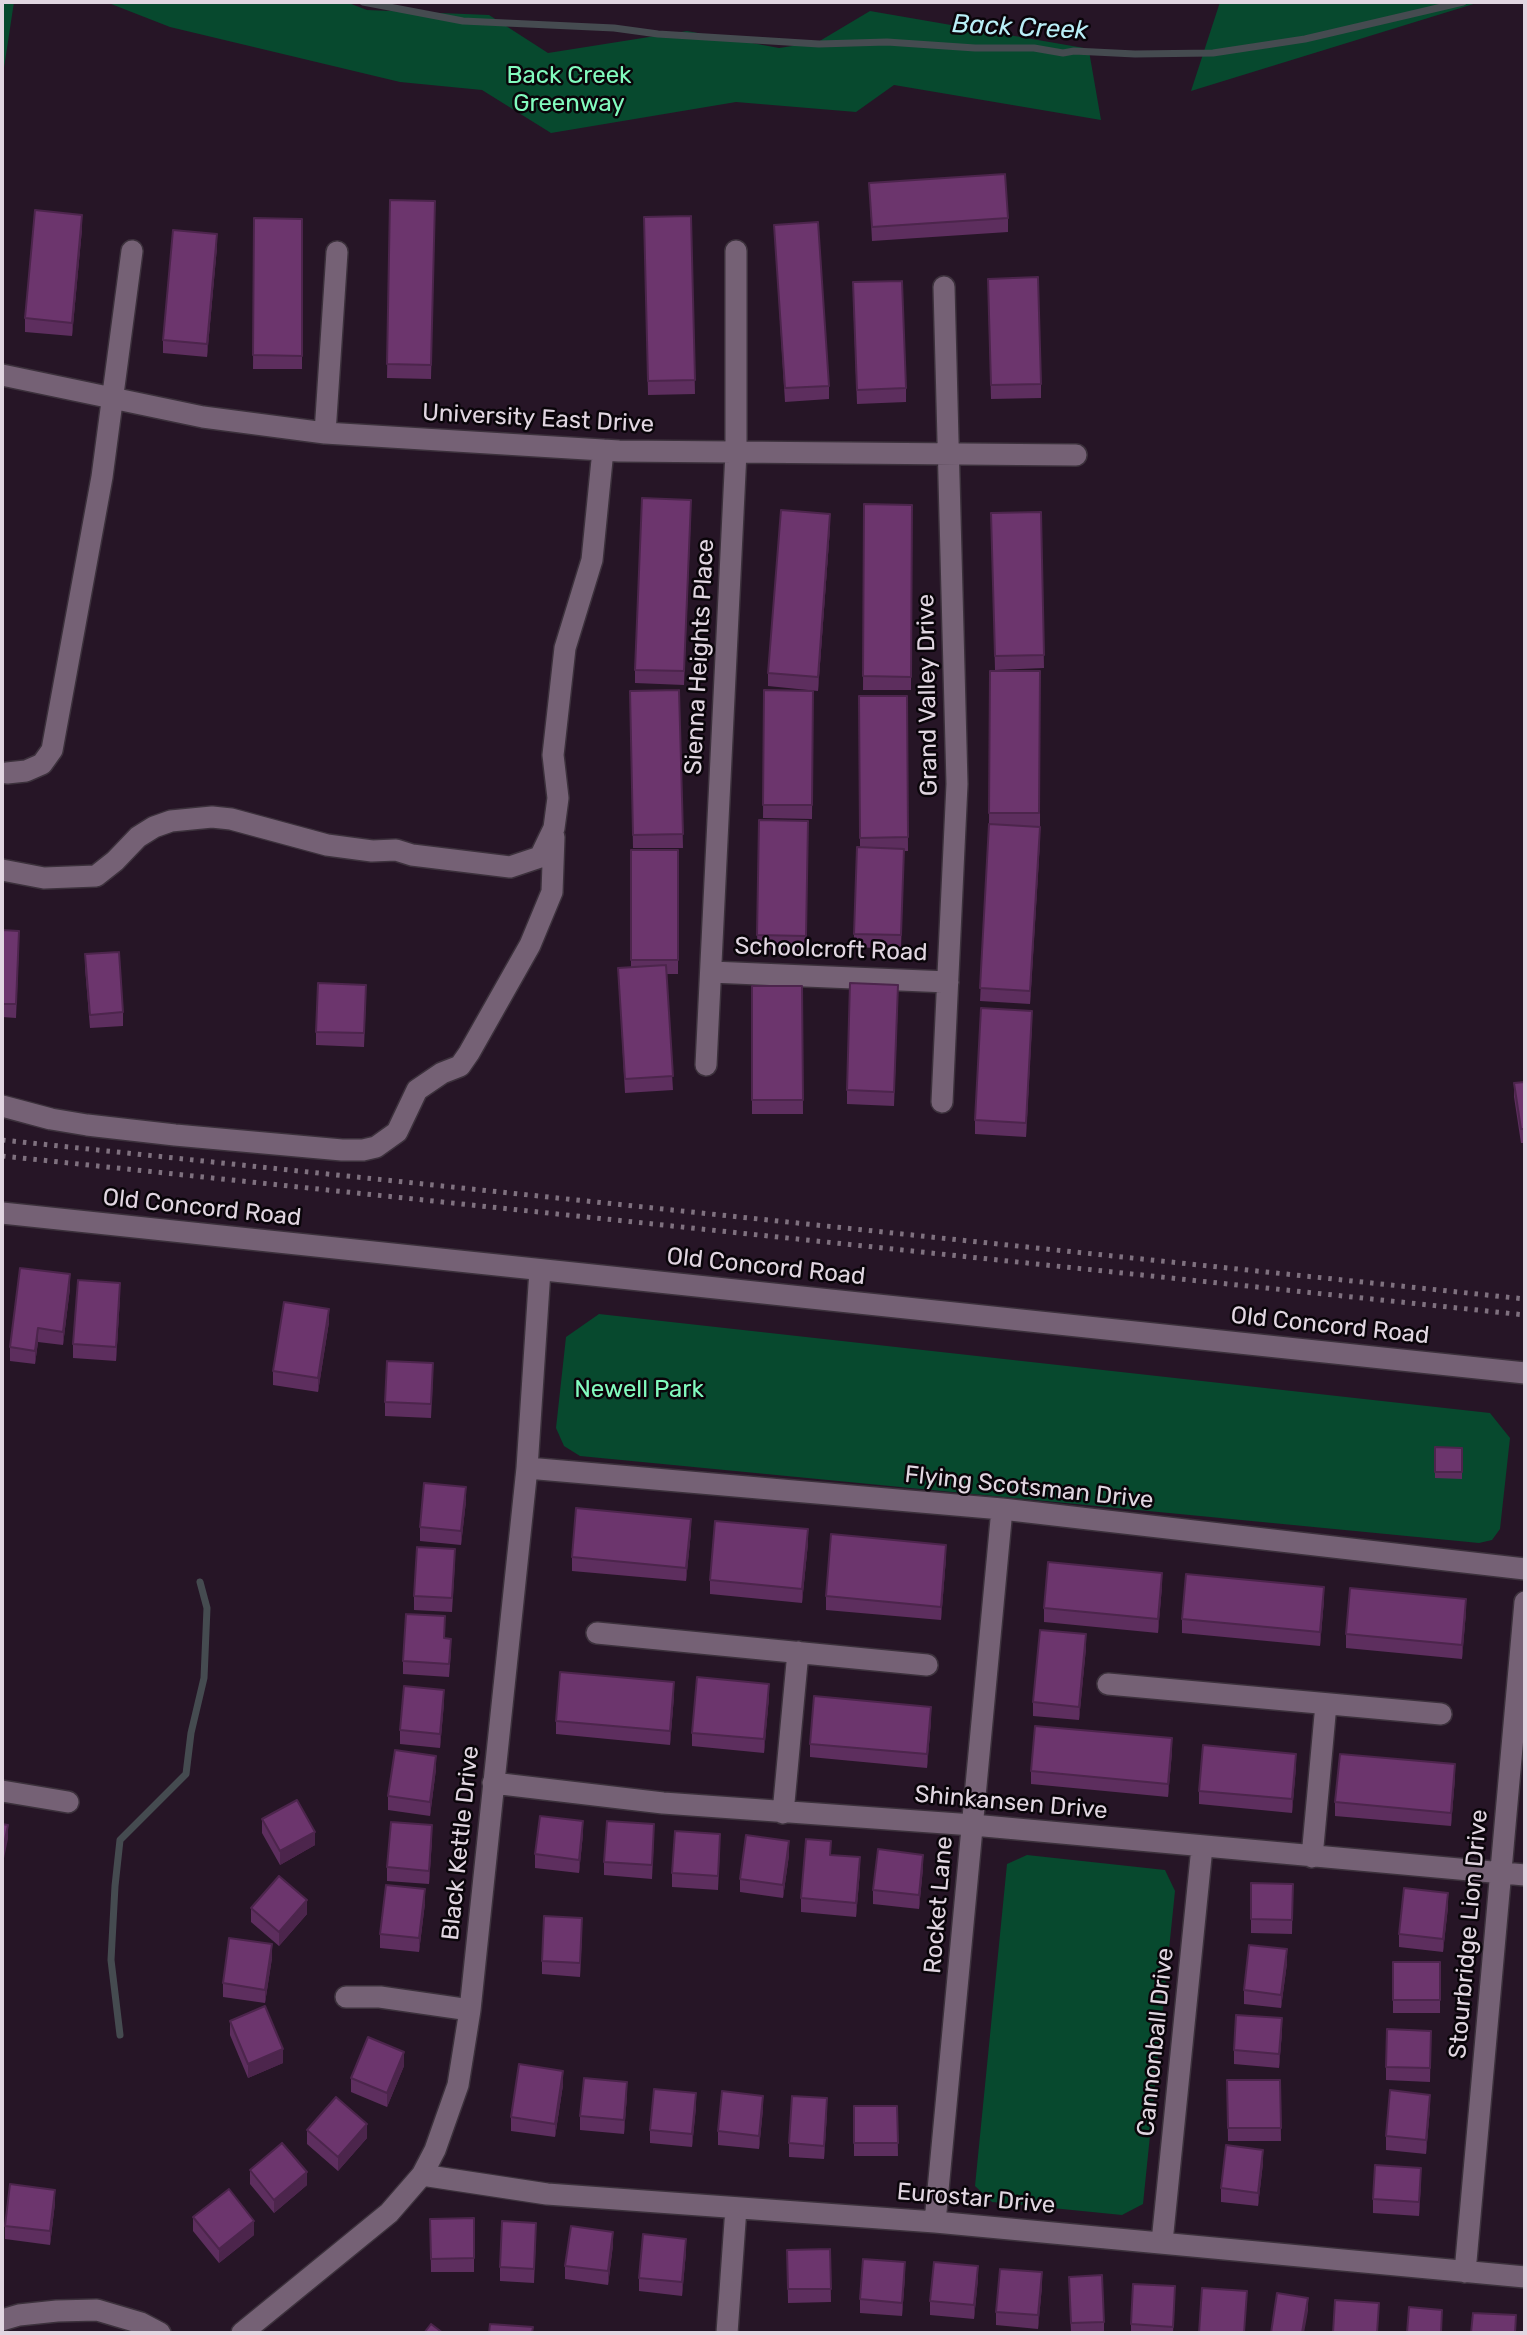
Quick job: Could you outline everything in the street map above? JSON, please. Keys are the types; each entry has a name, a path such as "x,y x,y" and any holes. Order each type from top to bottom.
{"street":[{"path":"6,773 26,771 42,764 52,750 102,477 132,251"},
{"name":"Sienna Heights Place","path":"706,1065 736,452 736,251"},
{"path":"326,433 337,252"},
{"name":"Grand Valley Drive","path":"942,1102 957,783 944,287"},
{"name":"University East Drive","path":"2,376 202,417 326,433 603,450 1076,455"},
{"path":"2,1106 51,1119 149,1132 363,1150 376,1147 397,1132 417,1090 442,1073 460,1066 530,945 552,892 558,798 554,755 565,648 592,560 603,450"},
{"path":"2,870 44,878 96,876 115,861 138,836 154,827 171,821 212,817 231,819 327,845 372,851 396,850 411,855 510,867 540,857 554,828"},
{"name":"Schoolcroft Road","path":"711,972 948,982"},
{"name":"Old Concord Road","path":"2,1213 1525,1373"},
{"name":"Black Kettle Drive","path":"242,2333 389,2213 422,2175 435,2150 458,2085 470,2010 527,1468 540,1270"},
{"name":"Flying Scotsman Drive","path":"527,1468 1002,1509 1525,1569"},
{"name":"Rocket Lane","path":"935,2222 1002,1509"},
{"name":"Stourbridge Lion Drive","path":"1465,2272 1525,1602"},
{"path":"597,1633 927,1665"},
{"path":"783,1813 798,1653"},
{"path":"1108,1684 1441,1714"},
{"path":"1312,1857 1326,1704"},
{"name":"Shinkansen Drive","path":"492,1783 663,1803 973,1825 1525,1875"},
{"path":"2,1791 68,1802"},
{"name":"Cannonball Drive","path":"1162,2242 1202,1847"},
{"path":"346,1997 380,1997 470,2010"},
{"name":"Eurostar Drive","path":"422,2175 547,2194 935,2222 1525,2277"},
{"path":"727,2333 736,2208"},
{"path":"2,2320 19,2315 57,2311 97,2310 141,2323 160,2333"}],"green space":[{"path":"2,2 14,2 2,81"},
{"name":"Back Creek Greenway","path":"106,2 346,2 367,10 489,15 548,53 687,31 779,48 818,42 870,11 1084,48 1089,51 1101,120 894,85 856,112 736,102 551,133 482,90 400,82 170,27"},
{"path":"1220,2 1480,2 1191,91"},
{"name":"Newell Park","path":"599,1314 1490,1413 1510,1438 1500,1529 1492,1540 1479,1543 580,1456 564,1446 556,1428 566,1337"},
{"path":"1027,1855 1165,1870 1175,1891 1143,2204 1122,2215 992,2202 975,2186 1007,1864"}],"building":[{"path":"1005,174 1008,218 872,227 869,183"},
{"path":"390,200 435,201 431,365 387,364"},
{"path":"35,210 82,215 72,323 25,318"},
{"path":"691,216 695,380 648,381 644,217"},
{"path":"254,218 302,219 302,356 253,355"},
{"path":"818,222 829,386 785,388 774,225"},
{"path":"173,230 217,234 207,344 163,340"},
{"path":"1038,277 1041,384 991,385 988,279"},
{"path":"902,281 906,388 857,390 853,282"},
{"path":"642,498 691,500 684,671 635,670"},
{"path":"864,504 912,505 911,677 863,676"},
{"path":"781,510 830,514 818,677 768,673"},
{"path":"1041,512 1044,655 995,656 991,513"},
{"path":"990,671 1040,671 1039,813 989,813"},
{"path":"679,690 683,834 633,835 630,691"},
{"path":"764,690 813,691 812,805 763,805"},
{"path":"859,696 907,696 908,837 860,838"},
{"path":"759,820 808,821 806,936 757,935"},
{"path":"989,824 1040,827 1030,991 980,988"},
{"path":"857,847 904,849 901,935 854,934"},
{"path":"631,850 678,850 678,960 631,960"},
{"path":"2,930 19,931 16,1004 2,1004"},
{"path":"119,952 123,1012 90,1015 85,954"},
{"path":"666,965 673,1076 625,1079 618,968"},
{"path":"318,983 366,985 364,1033 316,1032"},
{"path":"850,983 898,985 894,1092 847,1090"},
{"path":"752,986 802,986 803,1100 752,1100"},
{"path":"981,1008 1032,1011 1026,1123 975,1120"},
{"path":"1525,1082 1525,1129 1521,1129 1514,1083"},
{"path":"20,1268 70,1274 63,1332 38,1328 35,1351 10,1347"},
{"path":"78,1280 120,1283 116,1347 73,1344"},
{"path":"284,1302 329,1309 318,1378 273,1371"},
{"path":"387,1361 433,1363 431,1404 385,1402"},
{"path":"1435,1447 1462,1448 1462,1472 1435,1472"},
{"path":"424,1483 466,1487 461,1531 420,1527"},
{"path":"576,1508 691,1519 686,1568 572,1557"},
{"path":"715,1521 808,1529 802,1589 710,1580"},
{"path":"831,1534 946,1545 941,1607 826,1596"},
{"path":"417,1547 455,1549 452,1598 414,1596"},
{"path":"1048,1562 1162,1573 1158,1619 1044,1608"},
{"path":"1186,1574 1324,1587 1320,1632 1182,1619"},
{"path":"1350,1588 1466,1599 1462,1645 1346,1634"},
{"path":"406,1614 445,1616 444,1638 451,1639 449,1664 403,1661"},
{"path":"1040,1630 1086,1634 1079,1707 1033,1702"},
{"path":"560,1672 674,1682 670,1731 556,1721"},
{"path":"697,1677 769,1684 764,1739 692,1733"},
{"path":"404,1686 444,1690 440,1734 400,1730"},
{"path":"814,1696 931,1707 927,1754 810,1744"},
{"path":"1035,1726 1172,1738 1168,1784 1031,1771"},
{"path":"1203,1745 1296,1754 1292,1799 1199,1791"},
{"path":"395,1750 436,1756 430,1802 388,1796"},
{"path":"1340,1754 1455,1764 1451,1813 1335,1802"},
{"path":"297,1800 315,1832 280,1851 262,1819"},
{"path":"540,1816 583,1821 579,1860 535,1854"},
{"path":"607,1821 654,1824 652,1865 604,1862"},
{"path":"391,1822 432,1825 429,1871 387,1867"},
{"path":"2,1824 8,1825 2,1854"},
{"path":"675,1831 720,1834 718,1876 672,1873"},
{"path":"746,1835 789,1841 783,1885 740,1879"},
{"path":"806,1839 831,1841 830,1855 860,1857 856,1903 801,1898"},
{"path":"878,1849 923,1855 919,1895 873,1890"},
{"path":"279,1876 307,1900 279,1932 251,1908"},
{"path":"1251,1883 1293,1884 1292,1920 1251,1919"},
{"path":"386,1885 425,1889 419,1938 380,1934"},
{"path":"1404,1888 1448,1893 1443,1939 1399,1934"},
{"path":"544,1916 582,1918 580,1963 542,1961"},
{"path":"229,1938 272,1944 265,1990 223,1983"},
{"path":"1249,1945 1287,1949 1281,1995 1244,1990"},
{"path":"1393,1962 1440,1962 1440,2000 1393,2000"},
{"path":"265,2006 283,2049 248,2064 230,2021"},
{"path":"1236,2015 1282,2018 1279,2054 1234,2050"},
{"path":"1387,2029 1431,2031 1430,2068 1386,2067"},
{"path":"368,2037 404,2052 387,2093 351,2078"},
{"path":"519,2064 563,2071 555,2124 511,2117"},
{"path":"584,2078 627,2082 624,2120 580,2116"},
{"path":"1227,2080 1280,2080 1281,2128 1228,2128"},
{"path":"654,2089 696,2093 692,2134 650,2130"},
{"path":"1390,2090 1430,2095 1426,2140 1386,2136"},
{"path":"722,2091 763,2096 759,2136 718,2131"},
{"path":"792,2096 827,2098 824,2146 789,2143"},
{"path":"336,2097 367,2124 338,2157 307,2130"},
{"path":"854,2106 897,2106 898,2143 854,2143"},
{"path":"282,2143 307,2172 274,2200 250,2170"},
{"path":"1226,2145 1263,2150 1258,2193 1221,2188"},
{"path":"1375,2165 1421,2168 1419,2202 1373,2199"},
{"path":"10,2184 55,2190 50,2231 5,2226"},
{"path":"229,2189 254,2221 219,2249 193,2217"},
{"path":"474,2218 474,2258 431,2259 430,2219"},
{"path":"502,2221 536,2223 534,2269 500,2267"},
{"path":"571,2226 613,2232 608,2271 565,2266"},
{"path":"643,2234 686,2239 682,2282 639,2278"},
{"path":"830,2249 831,2289 788,2289 787,2250"},
{"path":"863,2259 905,2262 902,2303 860,2299"},
{"path":"934,2262 978,2266 974,2305 930,2301"},
{"path":"1000,2269 1042,2272 1038,2315 996,2312"},
{"path":"1102,2275 1104,2322 1071,2323 1069,2277"},
{"path":"1133,2284 1175,2286 1173,2327 1131,2324"},
{"path":"1202,2288 1247,2291 1244,2333 1199,2333"},
{"path":"1277,2293 1308,2298 1302,2333 1271,2333"},
{"path":"1335,2300 1379,2303 1377,2333 1333,2333"},
{"path":"1409,2307 1442,2310 1441,2333 1407,2333"},
{"path":"1473,2313 1516,2315 1515,2333 1471,2333"},
{"path":"431,2324 443,2333 424,2333"},
{"path":"490,2324 533,2327 532,2333 489,2333"}],"waterway":[{"name":"Back Creek","path":"363,2 463,21 614,28 658,34 819,44 887,42 975,48 1034,48 1063,53 1074,51 1135,54 1213,53 1305,39 1463,2"},
{"path":"120,2035 111,1960 120,1840 186,1774 191,1733 204,1678 207,1608 200,1582"}],"railway":[{"path":"2,1140 1525,1299"},
{"path":"2,1156 1525,1315"}]}
